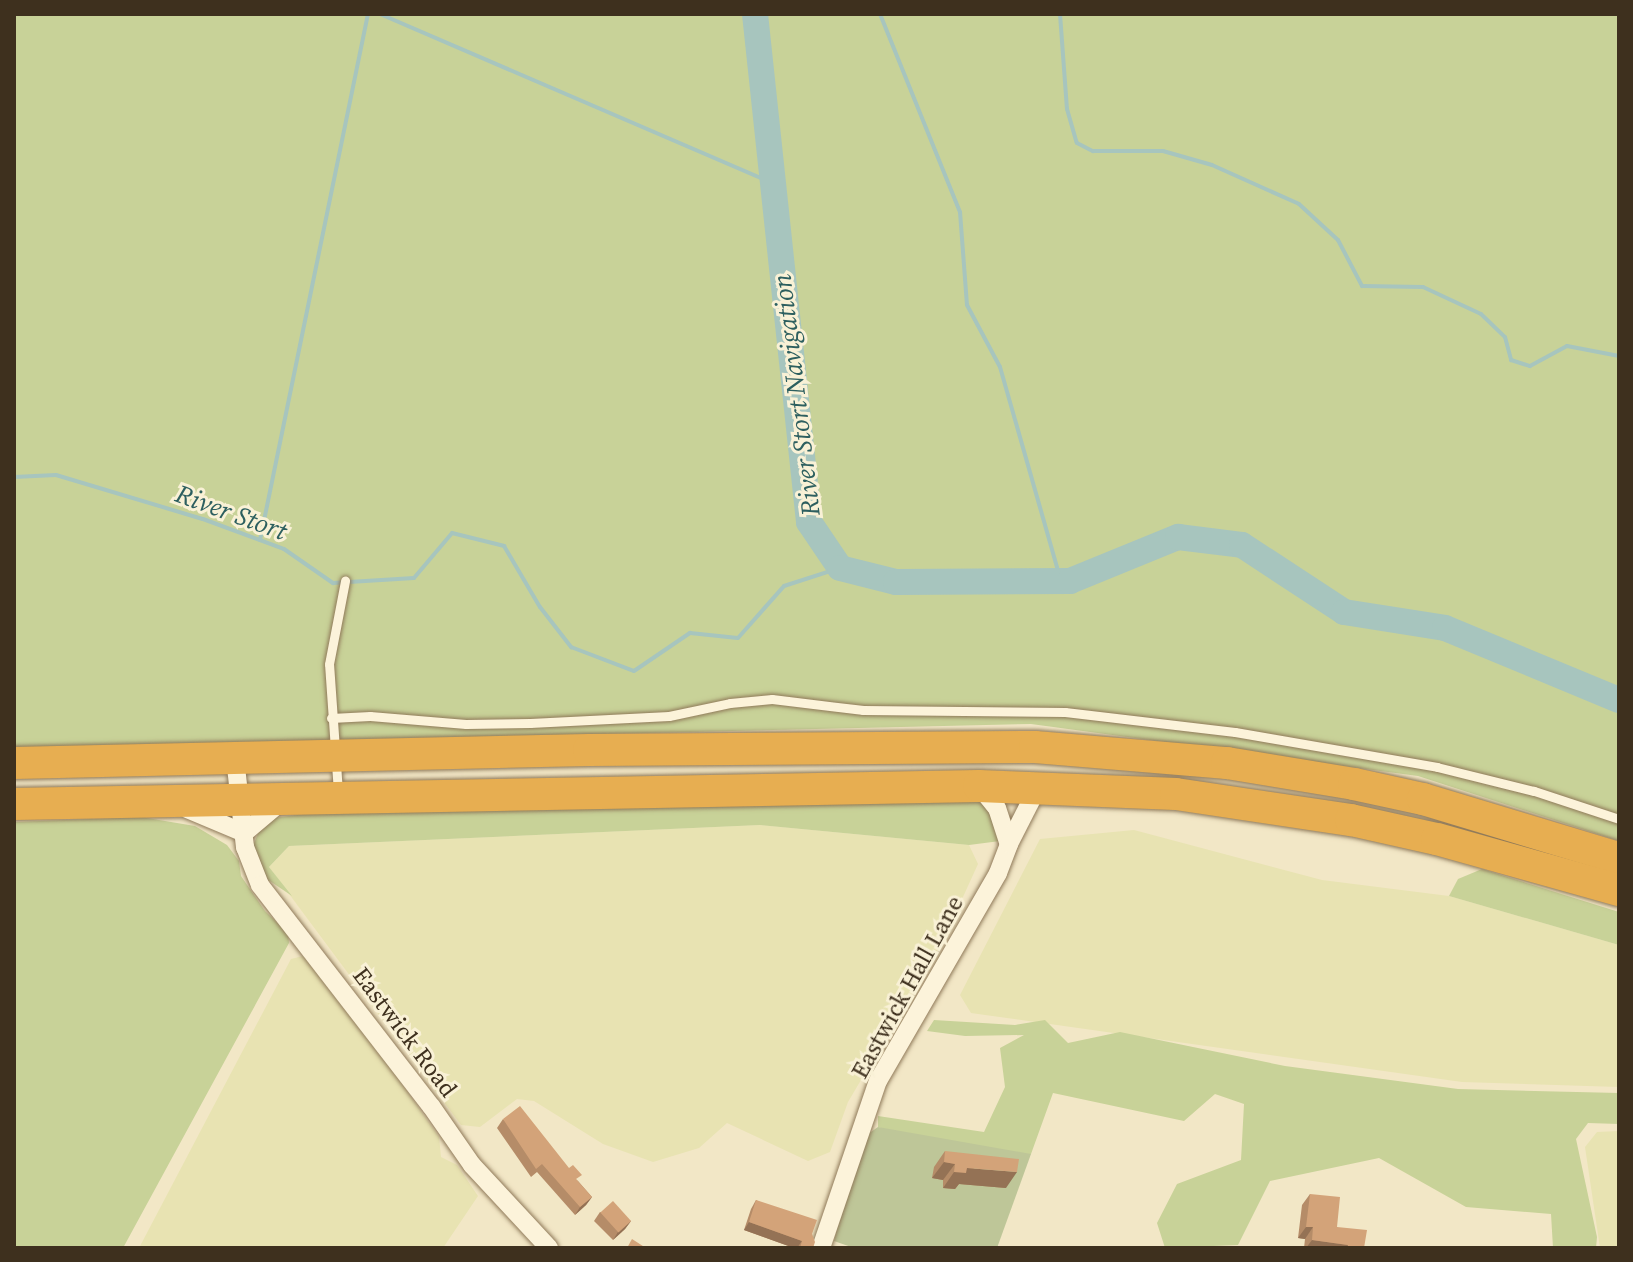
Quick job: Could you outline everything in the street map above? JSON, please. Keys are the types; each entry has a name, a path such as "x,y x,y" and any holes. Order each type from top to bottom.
{"highway":[{"path":"14,763 1035,747 1227,763 1354,784 1438,803 1619,858"},
{"path":"14,804 979,786 1176,794 1351,820 1437,839 1619,890"}],"street":[{"name":"Eastwick Road","path":"235,758 250,867 260,885 337,981 486,1184 549,1248"},
{"path":"979,786 997,808 1009,844"},
{"name":"Eastwick Hall Lane","path":"821,1248 878,1081 998,873 1038,787"},
{"path":"160,801 244,833 286,799"}],"lane":[{"path":"339,798 329,664 345,581"},
{"path":"331,718 370,716 466,724 530,723 669,716 730,703 772,699 863,710 1065,712 1235,732 1437,767 1534,791 1619,819"}],"shaded area":[{"path":"760,825 969,845 978,864 942,943 848,1102 830,1152 808,1161 727,1123 699,1148 653,1162 603,1144 534,1101 517,1099 480,1127 461,1125 269,867 289,846"},
{"path":"1134,830 1322,880 1449,896 1619,945 1619,1087 1462,1082 971,1013 960,995 1040,839"},
{"path":"303,956 329,979 439,1137 441,1157 457,1165 478,1196 443,1248 139,1248 291,959"},
{"path":"1619,1131 1619,1248 1600,1248 1585,1147 1597,1132"}],"green space":[{"path":"14,14 1619,14 1619,841 1418,776 1031,724 14,748"},
{"path":"976,797 989,812 1000,841 969,845 760,825 289,846 269,867 292,896 264,877 253,846 260,828 273,818 337,810"},
{"path":"141,817 195,826 227,845 239,861 241,876 265,911 288,933 289,943 123,1248 14,1248 14,822"},
{"path":"1482,869 1619,912 1619,945 1449,896 1458,879"},
{"path":"934,1020 1015,1025 1045,1020 1068,1043 1120,1032 1285,1066 1458,1089 1619,1093 1619,1124 1588,1123 1576,1139 1597,1237 1596,1248 1553,1248 1551,1214 1466,1207 1379,1158 1270,1181 1238,1245 1165,1248 1157,1223 1177,1184 1241,1160 1244,1104 1215,1094 1184,1121 1053,1093 1031,1154 994,1170 878,1127 878,1116 984,1132 1005,1087 1000,1048 1024,1035 965,1036 927,1031"},
{"path":"878,1127 1031,1154 997,1248 854,1248 834,1241 845,1193 868,1134"}],"building":[{"path":"520,1106 569,1168 573,1165 582,1175 576,1179 592,1197 580,1207 542,1164 536,1169 503,1119"},
{"path":"945,1151 1019,1159 1017,1172 967,1168 966,1173 954,1172 955,1164 944,1162"},
{"path":"1310,1194 1340,1197 1337,1227 1367,1230 1364,1248 1348,1248 1348,1245 1312,1240 1313,1227 1306,1227"},
{"path":"756,1200 817,1220 812,1234 815,1242 813,1248 800,1248 802,1241 749,1222"},
{"path":"613,1201 631,1221 618,1232 600,1212"},
{"path":"632,1239 646,1248 627,1248"}],"waterway":[{"path":"260,540 368,14"},
{"path":"380,14 775,184"},
{"name":"River Stort Navigation","path":"755,14 809,522 840,568 896,582 1070,581 1178,537 1242,545 1344,612 1445,628 1619,700"},
{"path":"880,14 960,212 967,305 1000,367 1061,581"},
{"path":"1060,14 1067,109 1077,143 1093,151 1163,151 1212,165 1299,204 1338,240 1362,286 1423,287 1481,314 1505,337 1511,360 1530,366 1567,346 1619,356"},
{"name":"River Stort","path":"14,477 56,475 203,519 284,549 333,583 414,578 452,533 504,546 540,607 571,647 634,671 690,633 738,638 784,586 840,568"}]}
